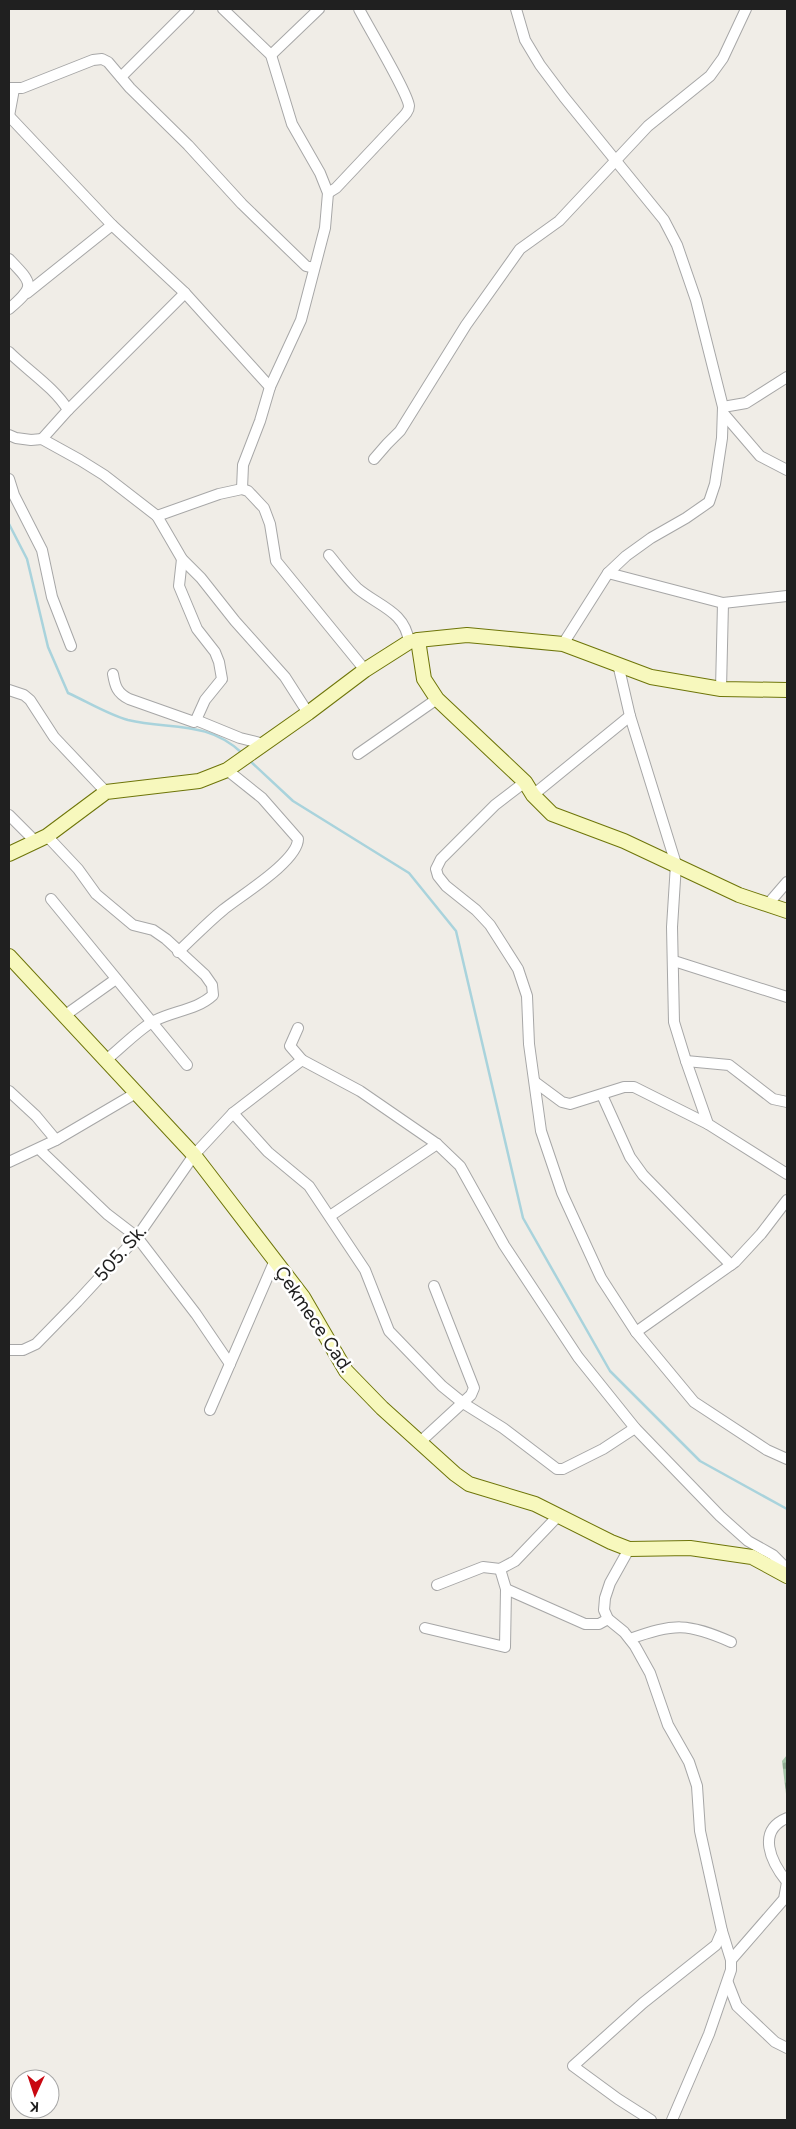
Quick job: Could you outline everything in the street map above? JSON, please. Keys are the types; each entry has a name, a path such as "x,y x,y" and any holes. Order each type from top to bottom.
{"street":[{"path":"121,77 189,9"},
{"path":"223,9 271,55 292,124 320,173 328,193 325,228 301,320 270,387 260,421 243,465 242,490"},
{"path":"271,55 319,9"},
{"path":"328,193 336,188 402,119 408,110 409,104 400,85 359,9"},
{"path":"516,9 525,40 540,65 664,220 677,244 696,300 723,410 722,438 715,484 709,502 651,538 626,556 608,573 563,644"},
{"path":"374,459 400,431 466,325 520,249 559,221 648,126 710,76 722,58 746,9"},
{"path":"270,387 185,293 112,225 9,116 11,88 22,88 98,60 108,62 242,204 306,266 314,268"},
{"path":"9,309 112,225"},
{"path":"9,259 27,281 29,288 27,293"},
{"path":"42,439 68,410 185,293"},
{"path":"9,352 24,368 62,400 68,410"},
{"path":"723,410 746,403 787,377"},
{"path":"723,410 760,456 787,470"},
{"path":"9,438 42,439 104,476 157,516 182,559 201,578 235,621 285,676 308,713"},
{"path":"9,479 14,494 42,550 52,597 71,646"},
{"path":"157,516 219,494 242,490 248,491 264,508 270,524 276,561 364,670"},
{"path":"328,555 358,588 398,616 413,641 424,679 437,699 526,782 533,795 552,814 624,841 738,895 787,911"},
{"path":"182,559 178,586 197,629 215,652 222,679 205,700 196,720"},
{"path":"608,573 723,603 787,596"},
{"path":"721,689 723,603"},
{"path":"9,854 41,839 106,792 199,780 227,770 308,713 364,670 413,641 467,635 563,644 652,676 721,689 787,690"},
{"path":"618,664 630,716 676,864 672,928 674,1022 708,1124"},
{"path":"113,674 115,686 120,695 194,722 196,720 240,738 264,744"},
{"path":"9,690 24,695 30,700 54,737 106,792"},
{"path":"358,754 437,699"},
{"path":"533,795 630,716"},
{"path":"178,952 223,910 279,867 298,844 298,839 262,798 227,770"},
{"path":"526,782 495,805 441,859 436,869 438,876 446,886 476,910 490,925 518,969 527,996 528,1044 541,1131 562,1193 601,1278 636,1332 694,1402 767,1450 787,1459"},
{"path":"9,815 78,869 96,894 133,925 153,930 205,974 212,985 214,995 201,1004 172,1012 151,1022 106,1060"},
{"path":"768,904 787,882"},
{"path":"51,900 187,1065"},
{"name":"Çekmece Cad.","path":"9,956 194,1155 303,1297 346,1371 382,1408 455,1474 469,1484 535,1504 629,1549 690,1548 752,1557 787,1576"},
{"path":"674,961 787,998"},
{"path":"64,1016 116,979"},
{"path":"298,1028 290,1046 302,1060 360,1091 437,1144 460,1166 504,1245 578,1357 635,1428 720,1516 748,1541 773,1555 787,1569"},
{"name":"505. Sk.","path":"9,1350 23,1350 36,1344 78,1302 137,1237 194,1155 233,1113 302,1060"},
{"path":"686,1061 729,1065 773,1099 787,1102"},
{"path":"535,1082 562,1102 570,1104 624,1087 634,1087 708,1124 787,1174"},
{"path":"9,1091 36,1116 56,1140"},
{"path":"9,1162 56,1140 136,1093"},
{"path":"602,1094 630,1157 643,1175 731,1265"},
{"path":"233,1113 268,1152 309,1186 365,1270 389,1330 442,1386 463,1403 503,1428 557,1469 563,1469 603,1449 635,1428"},
{"path":"330,1216 437,1144"},
{"path":"38,1149 107,1214 137,1237 196,1314 230,1364"},
{"path":"636,1332 731,1265 761,1234 787,1200"},
{"path":"210,1410 275,1260"},
{"path":"420,1442 471,1395 474,1388 434,1286"},
{"path":"438,1585 483,1567 500,1568 514,1561 559,1516"},
{"path":"629,1549 610,1583 605,1598 604,1610 608,1620 630,1639 650,1673 668,1725 689,1762 697,1786 700,1831 732,1970 709,2034 672,2120"},
{"path":"425,1628 505,1647 506,1589 500,1568"},
{"path":"506,1589 585,1624 599,1624 608,1620"},
{"path":"630,1639 659,1628 683,1626 731,1642"},
{"path":"731,1960 784,1900 787,1882 776,1868 768,1840 772,1828 778,1822 787,1818"},
{"path":"651,2120 618,2100 573,2066 643,2004 716,1945 722,1931"},
{"path":"728,1983 736,2006 775,2042 787,2048"}],"green space":[{"path":"787,1755 787,1802 782,1761"}],"waterway":[{"path":"9,524 27,559 48,647 68,693 121,718 144,723 188,728 215,735 242,753"},
{"path":"249,760 293,801 409,873 456,931 523,1218 610,1371 700,1461 787,1509"}]}
